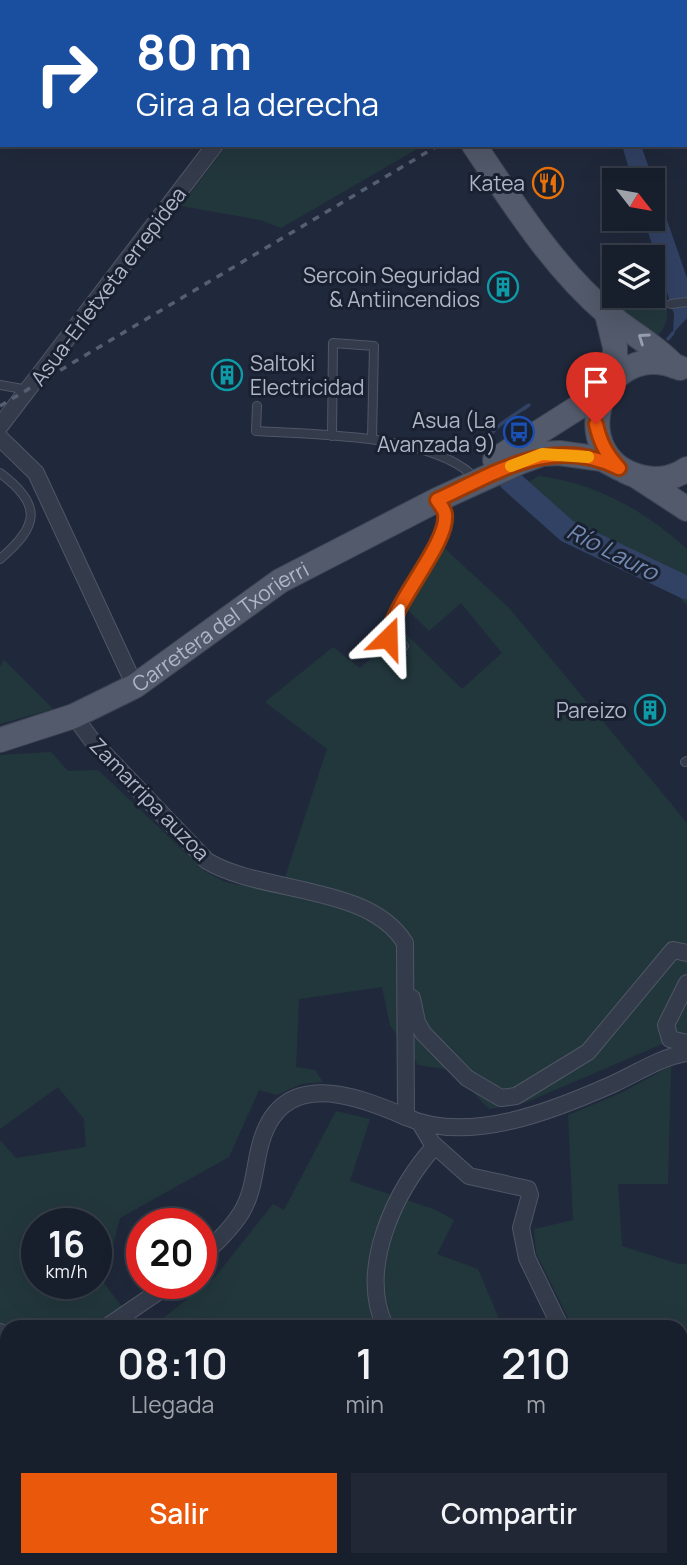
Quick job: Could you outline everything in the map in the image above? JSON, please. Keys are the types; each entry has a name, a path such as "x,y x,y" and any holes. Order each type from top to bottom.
{"main road":[{"path":"475,147 534,232 607,314 683,369"},
{"path":"607,314 615,347 610,384 598,407 596,424 599,440 607,456 687,509"},
{"path":"437,500 471,474 643,363 683,369"},
{"path":"437,500 542,454 602,459 628,472 668,478 687,469"},
{"name":"Carretera del Txorierri","path":"0,740 74,716 135,686 280,581 437,500"}],"street":[{"name":"Asua-Erletxeta errepidea","path":"0,426 213,147"},
{"path":"0,438 36,473 135,686"},
{"name":"Zamarripa auzoa","path":"74,716 94,743 207,861 224,871 297,887 377,914 395,927 405,943 413,1120"},
{"path":"405,965 417,1022 424,1033 467,1077 501,1098 516,1096 588,1052 673,950 687,953"},
{"path":"687,983 666,1025 670,1039 687,1043"},
{"path":"217,1239 241,1212 255,1178 266,1129 285,1103 304,1093 350,1094 413,1120 507,1124 687,1053"},
{"path":"413,1120 435,1146 469,1176 528,1189 530,1195 521,1228 527,1258 557,1320"},
{"path":"382,1320 377,1309 374,1290 389,1223 418,1165 435,1146"},
{"path":"117,1320 147,1299"}],"lane":[{"path":"670,304 687,302"},
{"path":"332,436 333,343 374,346 372,438"},
{"path":"0,384 28,390"},
{"path":"257,405 256,431 372,438 459,464 471,474"},
{"path":"0,473 29,502 33,519 29,529 0,559"},
{"path":"404,646 395,645 388,638 389,632 444,529 445,514 437,500"}],"green space":[{"path":"225,147 421,147 281,228 260,220 181,206"},
{"path":"665,299 666,322 656,337 621,308 665,308"},
{"path":"539,476 600,492 637,511 671,535 687,549 687,605 679,597 557,534 508,488 519,487"},
{"path":"440,544 509,608 687,823 687,1037 681,1036 527,1102 489,1109 451,1070 418,1065 390,1025 382,987 299,999 296,1067 315,1070 323,1082 302,1084 277,1095 259,1090 229,1157 138,1208 126,1208 126,1215 120,1218 112,1250 112,1208 21,1208 21,1299 112,1299 112,1293 132,1320 0,1320 0,1140 16,1158 86,1147 84,1119 58,1087 0,1129 0,755 51,752 68,771 98,770 206,872 225,882 280,893 327,749 265,702 333,647 360,668 402,630 462,689 502,653 461,603 429,631 404,606"},
{"path":"4,660 53,709 0,724 0,667"},
{"path":"671,1066 668,1184 618,1184 622,1246 679,1264 687,1264 687,1320 569,1320 536,1253 534,1229 573,1220 568,1115 621,1093"},
{"path":"336,1111 370,1119 350,1181 436,1210 454,1220 437,1254 478,1269 499,1320 161,1320 187,1299 217,1299 217,1274 273,1204 284,1210"}],"water":[{"path":"623,147 642,147 649,168 629,168"},
{"path":"665,214 687,278 687,318 668,339 673,333 674,314 665,286 665,245 652,245 648,231 665,231"}],"waterway":[{"name":"Río Lauro","path":"668,339 673,333"},
{"name":"Río Lauro","path":"485,450 495,429 529,405"},
{"name":"Río Lauro","path":"511,481 567,531 687,588"}],"railway":[{"path":"0,406 436,147"}],"slow traffic":[{"path":"511,466 542,454 559,453 588,457"}],"place":[{"name":"Katea","path":"548,183"},
{"name":"Sercoin Seguridad & Antiincendios","path":"503,287"},
{"name":"Saltoki Electricidad","path":"227,375"},
{"name":"Asua (La Avanzada 9)","path":"519,432"},
{"name":"Pareizo","path":"650,710"}],"route":[{"path":"388,638 404,598 444,529 445,514 437,500 542,454 559,453 602,459 619,468 607,456 599,440 596,424"}]}
